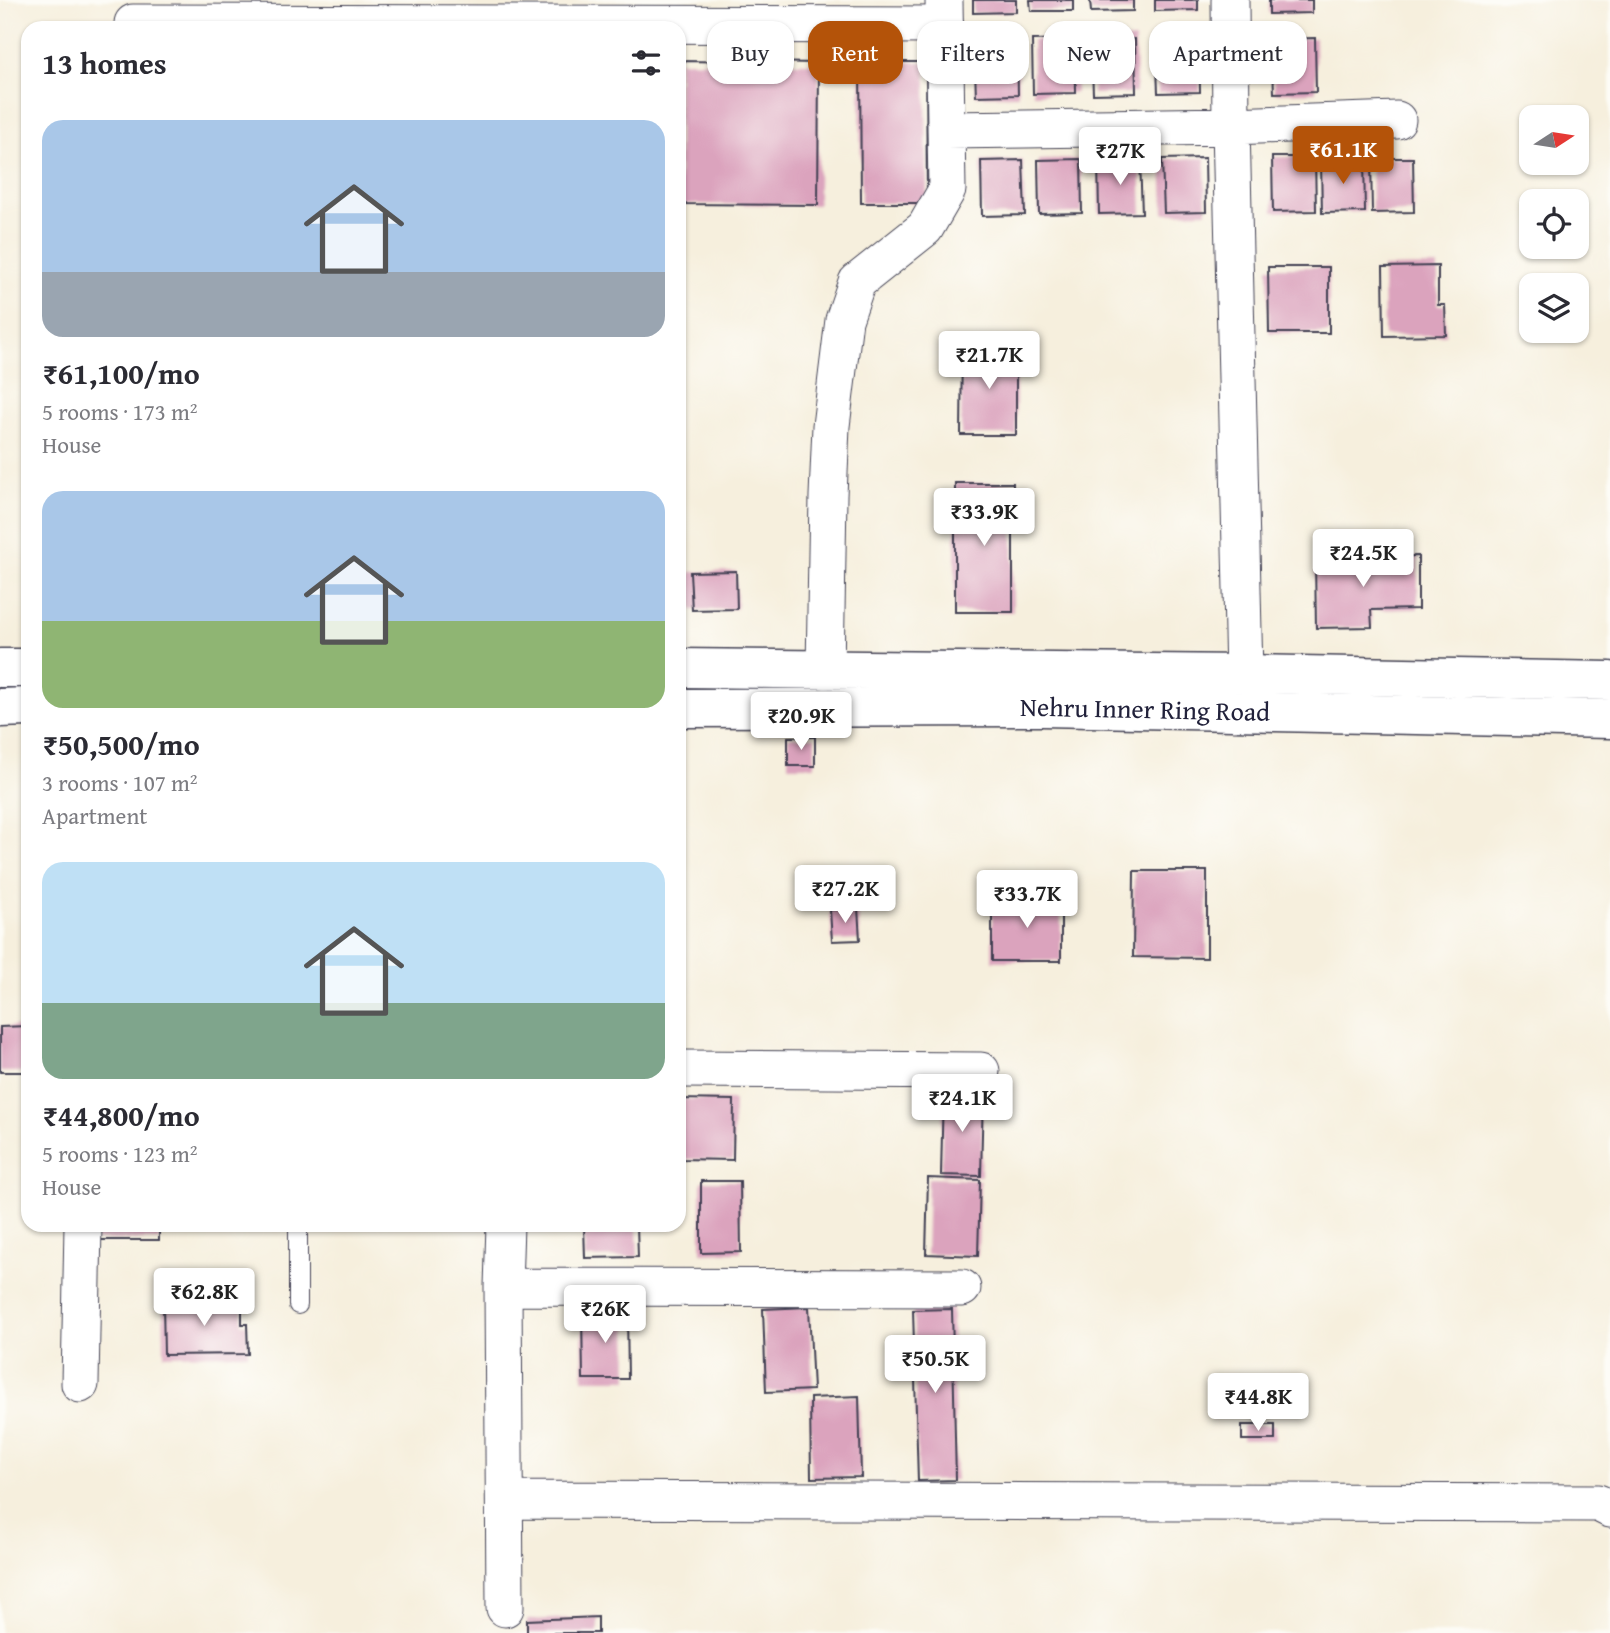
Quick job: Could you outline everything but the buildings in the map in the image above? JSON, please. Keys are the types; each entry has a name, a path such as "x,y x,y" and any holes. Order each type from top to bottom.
{"main road":[{"path":"0,668 21,668"},
{"name":"Nehru Inner Ring Road","path":"686,668 1610,681"},
{"path":"0,708 21,707"},
{"name":"Nehru Inner Ring Road","path":"686,708 1043,707 1610,719"}],"street":[{"path":"1230,0 1244,674"},
{"path":"295,21 945,13 947,190 925,228 857,282 844,320 831,426 825,670"},
{"path":"946,130 1231,126 1398,120"},
{"path":"686,1069 981,1071"},
{"path":"80,1384 83,1232"},
{"path":"505,1232 505,1608"},
{"path":"503,1287 962,1288"},
{"path":"505,1500 1598,1503 1610,1509"}],"lane":[{"path":"298,1232 298,1305"}]}
